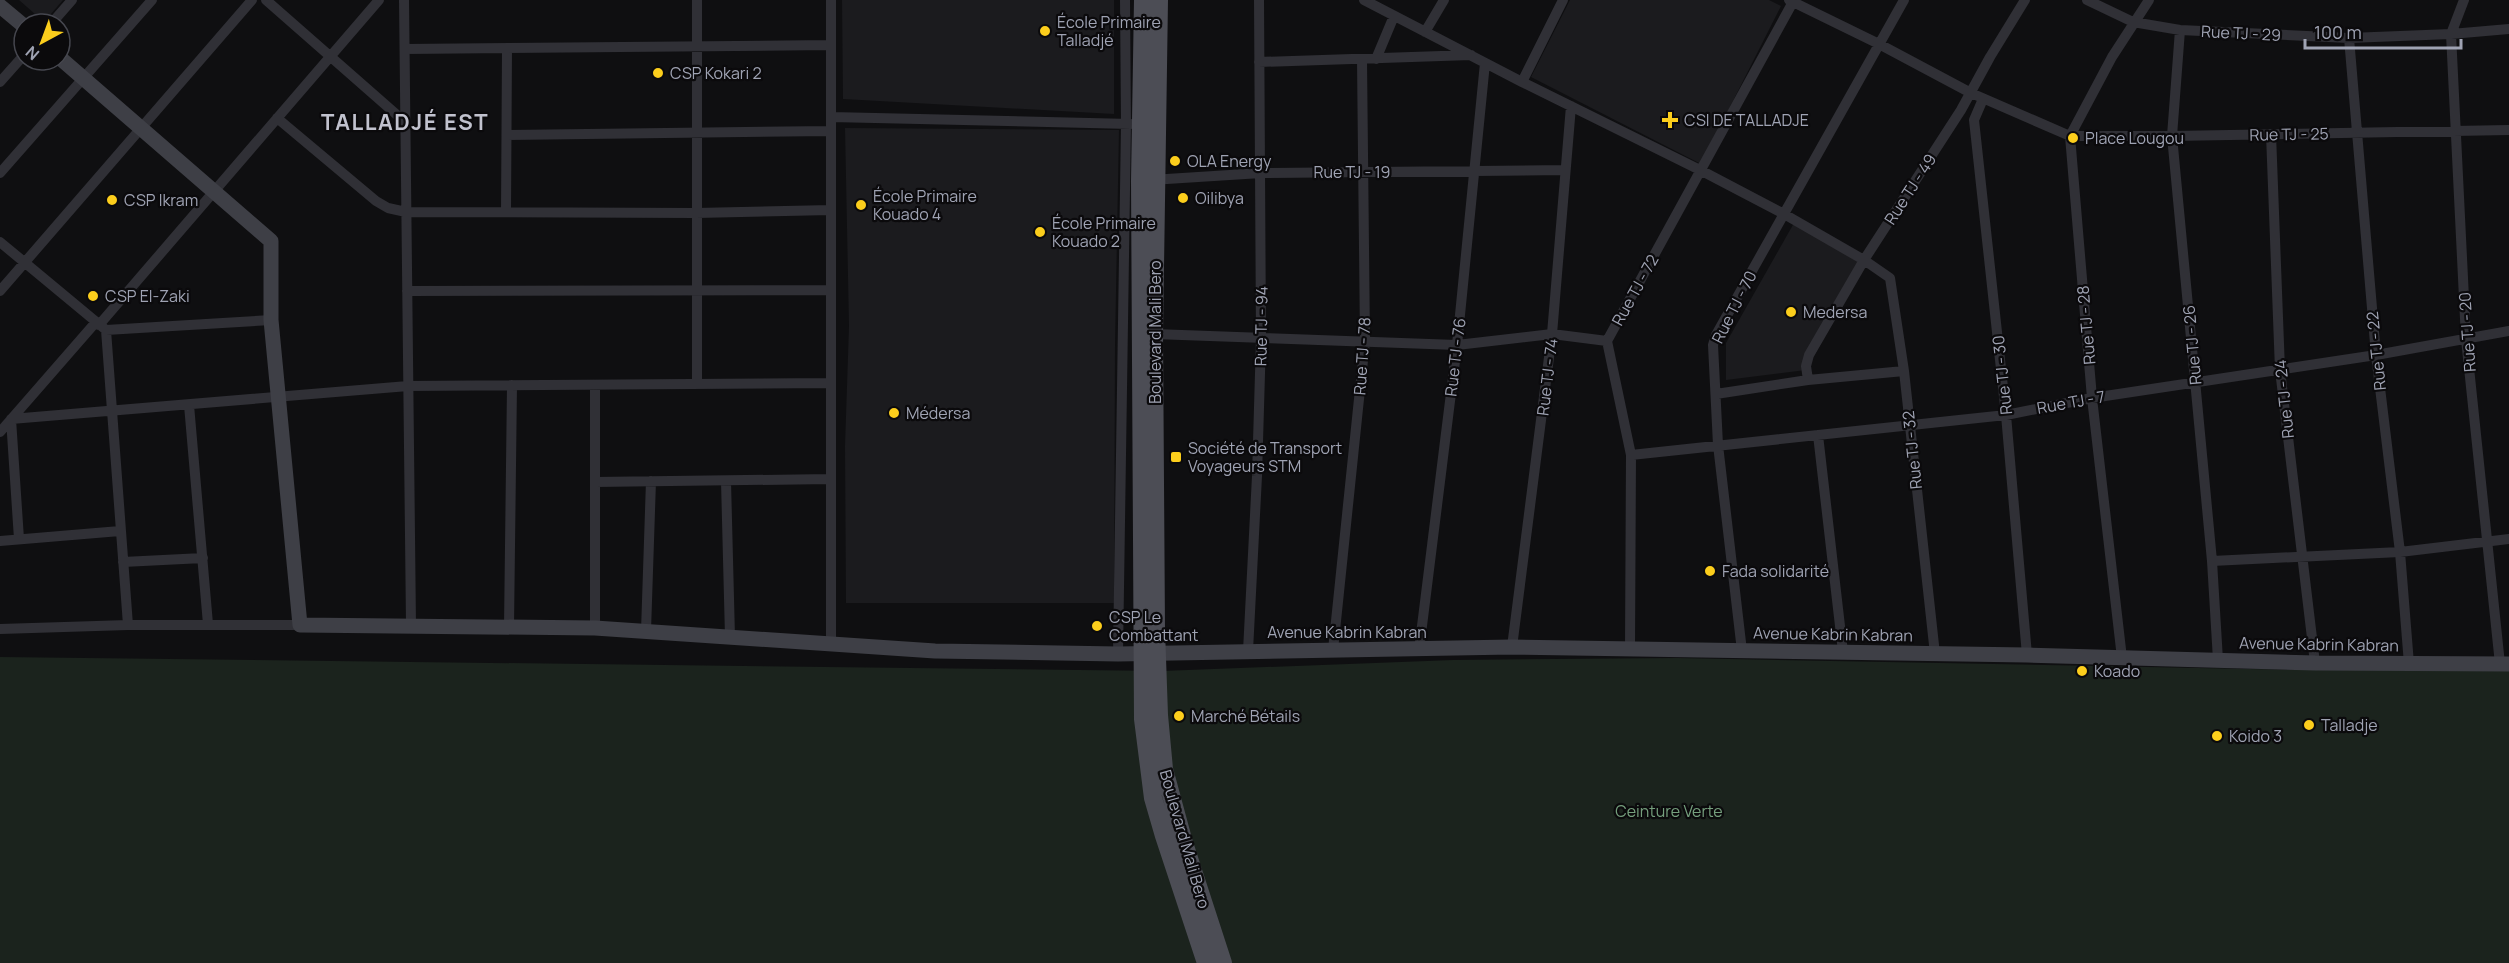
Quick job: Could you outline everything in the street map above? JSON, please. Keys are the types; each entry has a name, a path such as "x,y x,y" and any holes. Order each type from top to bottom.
{"main road":[{"name":"Boulevard Mali Bero","path":"1143,0 1133,125 1148,180 1154,334 1148,627"},
{"name":"Boulevard Mali Bero","path":"1148,627 1141,591 1148,180 1159,0"},
{"path":"1148,627 1150,677"},
{"name":"Boulevard Mali Bero","path":"1150,677 1143,719 1153,798 1206,963"},
{"name":"Boulevard Mali Bero","path":"1150,677 1164,770 1184,843 1223,963"}],"street":[{"path":"62,12 72,0"},
{"path":"0,173 152,0"},
{"path":"0,291 252,0"},
{"path":"266,0 405,122"},
{"path":"0,432 100,326 379,0"},
{"path":"404,0 411,625"},
{"path":"697,0 697,384"},
{"path":"831,0 831,643"},
{"path":"1118,654 1133,125 1125,0"},
{"name":"Rue TJ - 94","path":"1248,651 1261,339 1259,0"},
{"name":"Rue TJ - 32","path":"1364,0 1784,214 1864,260 1890,278 1904,371 1935,654"},
{"path":"1425,32 1444,0"},
{"path":"1522,82 1563,0"},
{"name":"Rue TJ - 70","path":"1742,651 1718,445 1713,345 1716,335 1904,0"},
{"name":"Rue TJ - 49","path":"1808,380 1806,360 1864,260 1971,93 2025,0"},
{"name":"Rue TJ - 29","path":"2087,0 2133,22 2180,30 2349,38 2509,29"},
{"path":"1792,1 1983,99 2070,136 2133,22 2150,0"},
{"name":"Rue TJ - 72","path":"1630,648 1631,455 1607,341 1702,171 1792,1"},
{"name":"Rue TJ - 20","path":"2460,1 2451,34 2466,339 2487,543 2505,664"},
{"path":"0,6 12,16"},
{"path":"1376,59 1394,16"},
{"name":"Rue TJ - 26","path":"2180,30 2172,136 2212,561 2218,660"},
{"name":"Rue TJ - 22","path":"2349,38 2376,355 2400,552 2409,664"},
{"path":"405,50 831,45"},
{"path":"506,212 507,49"},
{"path":"1260,62 1471,55"},
{"name":"Rue TJ - 78","path":"1334,650 1365,341 1365,172 1362,60"},
{"name":"Rue TJ - 76","path":"1419,650 1457,345 1485,63"},
{"path":"0,82 12,68"},
{"path":"0,629 128,625 300,625 271,320 272,241 72,68"},
{"name":"Rue TJ - 30","path":"1983,99 1974,120 2006,414 2027,655"},
{"name":"Rue TJ - 74","path":"1512,647 1552,334 1571,106"},
{"path":"831,117 1133,125"},
{"path":"277,118 376,201 406,212 696,213 831,210"},
{"name":"Rue TJ - 25","path":"2070,136 2509,130"},
{"path":"507,135 831,131"},
{"name":"Rue TJ - 24","path":"2271,134 2280,370 2314,663"},
{"name":"Rue TJ - 28","path":"2070,136 2092,398 2122,658"},
{"name":"Rue TJ - 19","path":"1148,180 1261,172 1565,170"},
{"path":"0,242 100,326 111,410 128,625"},
{"path":"407,291 831,290"},
{"path":"100,326 271,320"},
{"name":"Rue TJ - 7","path":"1631,455 2006,414 2092,398 2376,355 2509,331"},
{"path":"1154,334 1457,345 1552,334 1607,341"},
{"path":"1716,394 1808,380 1904,371"},
{"path":"11,419 408,386 831,382"},
{"path":"509,627 512,385"},
{"path":"595,385 595,628"},
{"path":"189,405 208,624"},
{"path":"11,419 19,539"},
{"path":"1818,435 1843,652"},
{"path":"595,482 831,479"},
{"path":"646,631 651,481"},
{"path":"726,481 730,637"},
{"path":"0,541 120,531"},
{"path":"2212,561 2400,552 2509,539"},
{"path":"123,562 203,558"},
{"path":"1119,590 1141,591"},
{"name":"Avenue Kabrin Kabran","path":"300,625 595,628 934,651 1149,654 1512,647 2027,655 2314,663 2505,664"}],"shaded area":[{"path":"19,0 63,0 53,12 33,12"},
{"path":"842,0 1114,0 1114,114 843,99"},
{"name":"CSI DE TALLADJE","path":"1570,0 1769,0 1781,6 1701,164 1531,77"},
{"path":"845,128 1119,130 1114,603 846,603 845,446 849,326"},
{"path":"1794,223 1867,262 1806,370 1726,380 1726,343"}],"green space":[{"name":"Ceinture Verte","path":"0,657 1162,671 1453,660 1677,658 2303,670 2509,669 2509,963 0,963"}],"place":[{"name":"École Primaire Talladjé","path":"1045,31"},
{"name":"CSP Kokari 2","path":"658,73"},
{"name":"CSI DE TALLADJE","path":"1670,120"},
{"name":"Place Lougou","path":"2073,138"},
{"name":"OLA Energy","path":"1175,161"},
{"name":"Oilibya","path":"1183,198"},
{"name":"CSP Ikram","path":"112,200"},
{"name":"École Primaire Kouado 4","path":"861,205"},
{"name":"École Primaire Kouado 2","path":"1040,232"},
{"name":"CSP El-Zaki","path":"93,296"},
{"name":"Medersa","path":"1791,312"},
{"name":"Médersa","path":"894,413"},
{"name":"Société de Transport Voyageurs STM","path":"1176,457"},
{"name":"Fada solidarité","path":"1710,571"},
{"name":"CSP Le Combattant","path":"1097,626"},
{"name":"Koado","path":"2082,671"},
{"name":"Marché Bétails","path":"1179,716"},
{"name":"Talladje","path":"2309,725"},
{"name":"Koido 3","path":"2217,736"}],"district":[{"name":"TALLADJÉ EST","path":"405,122"}]}
